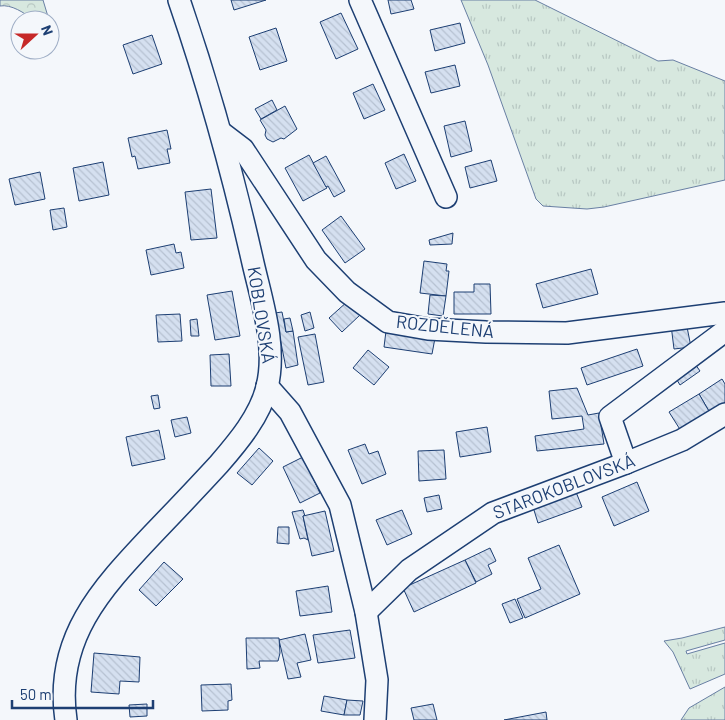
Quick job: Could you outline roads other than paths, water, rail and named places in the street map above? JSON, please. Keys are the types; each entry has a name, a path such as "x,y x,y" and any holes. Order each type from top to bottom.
{"street":[{"name":"KOBLOVSKÁ","path":"66,720 64,687 66,672 73,643 85,616 109,582 235,445 257,412 268,386 270,359 264,312 222,133 179,0"},
{"path":"360,0 446,197"},
{"name":"ROZDĚLENÁ","path":"222,133 243,149 316,260 347,292 388,322 438,330 567,333 725,313"},
{"path":"626,463 610,417 725,330"},
{"path":"268,386 290,412 340,505 366,612 377,680 375,720"},
{"name":"STAROKOBLOVSKÁ","path":"366,612 409,570 493,513 682,440 725,414"}]}
